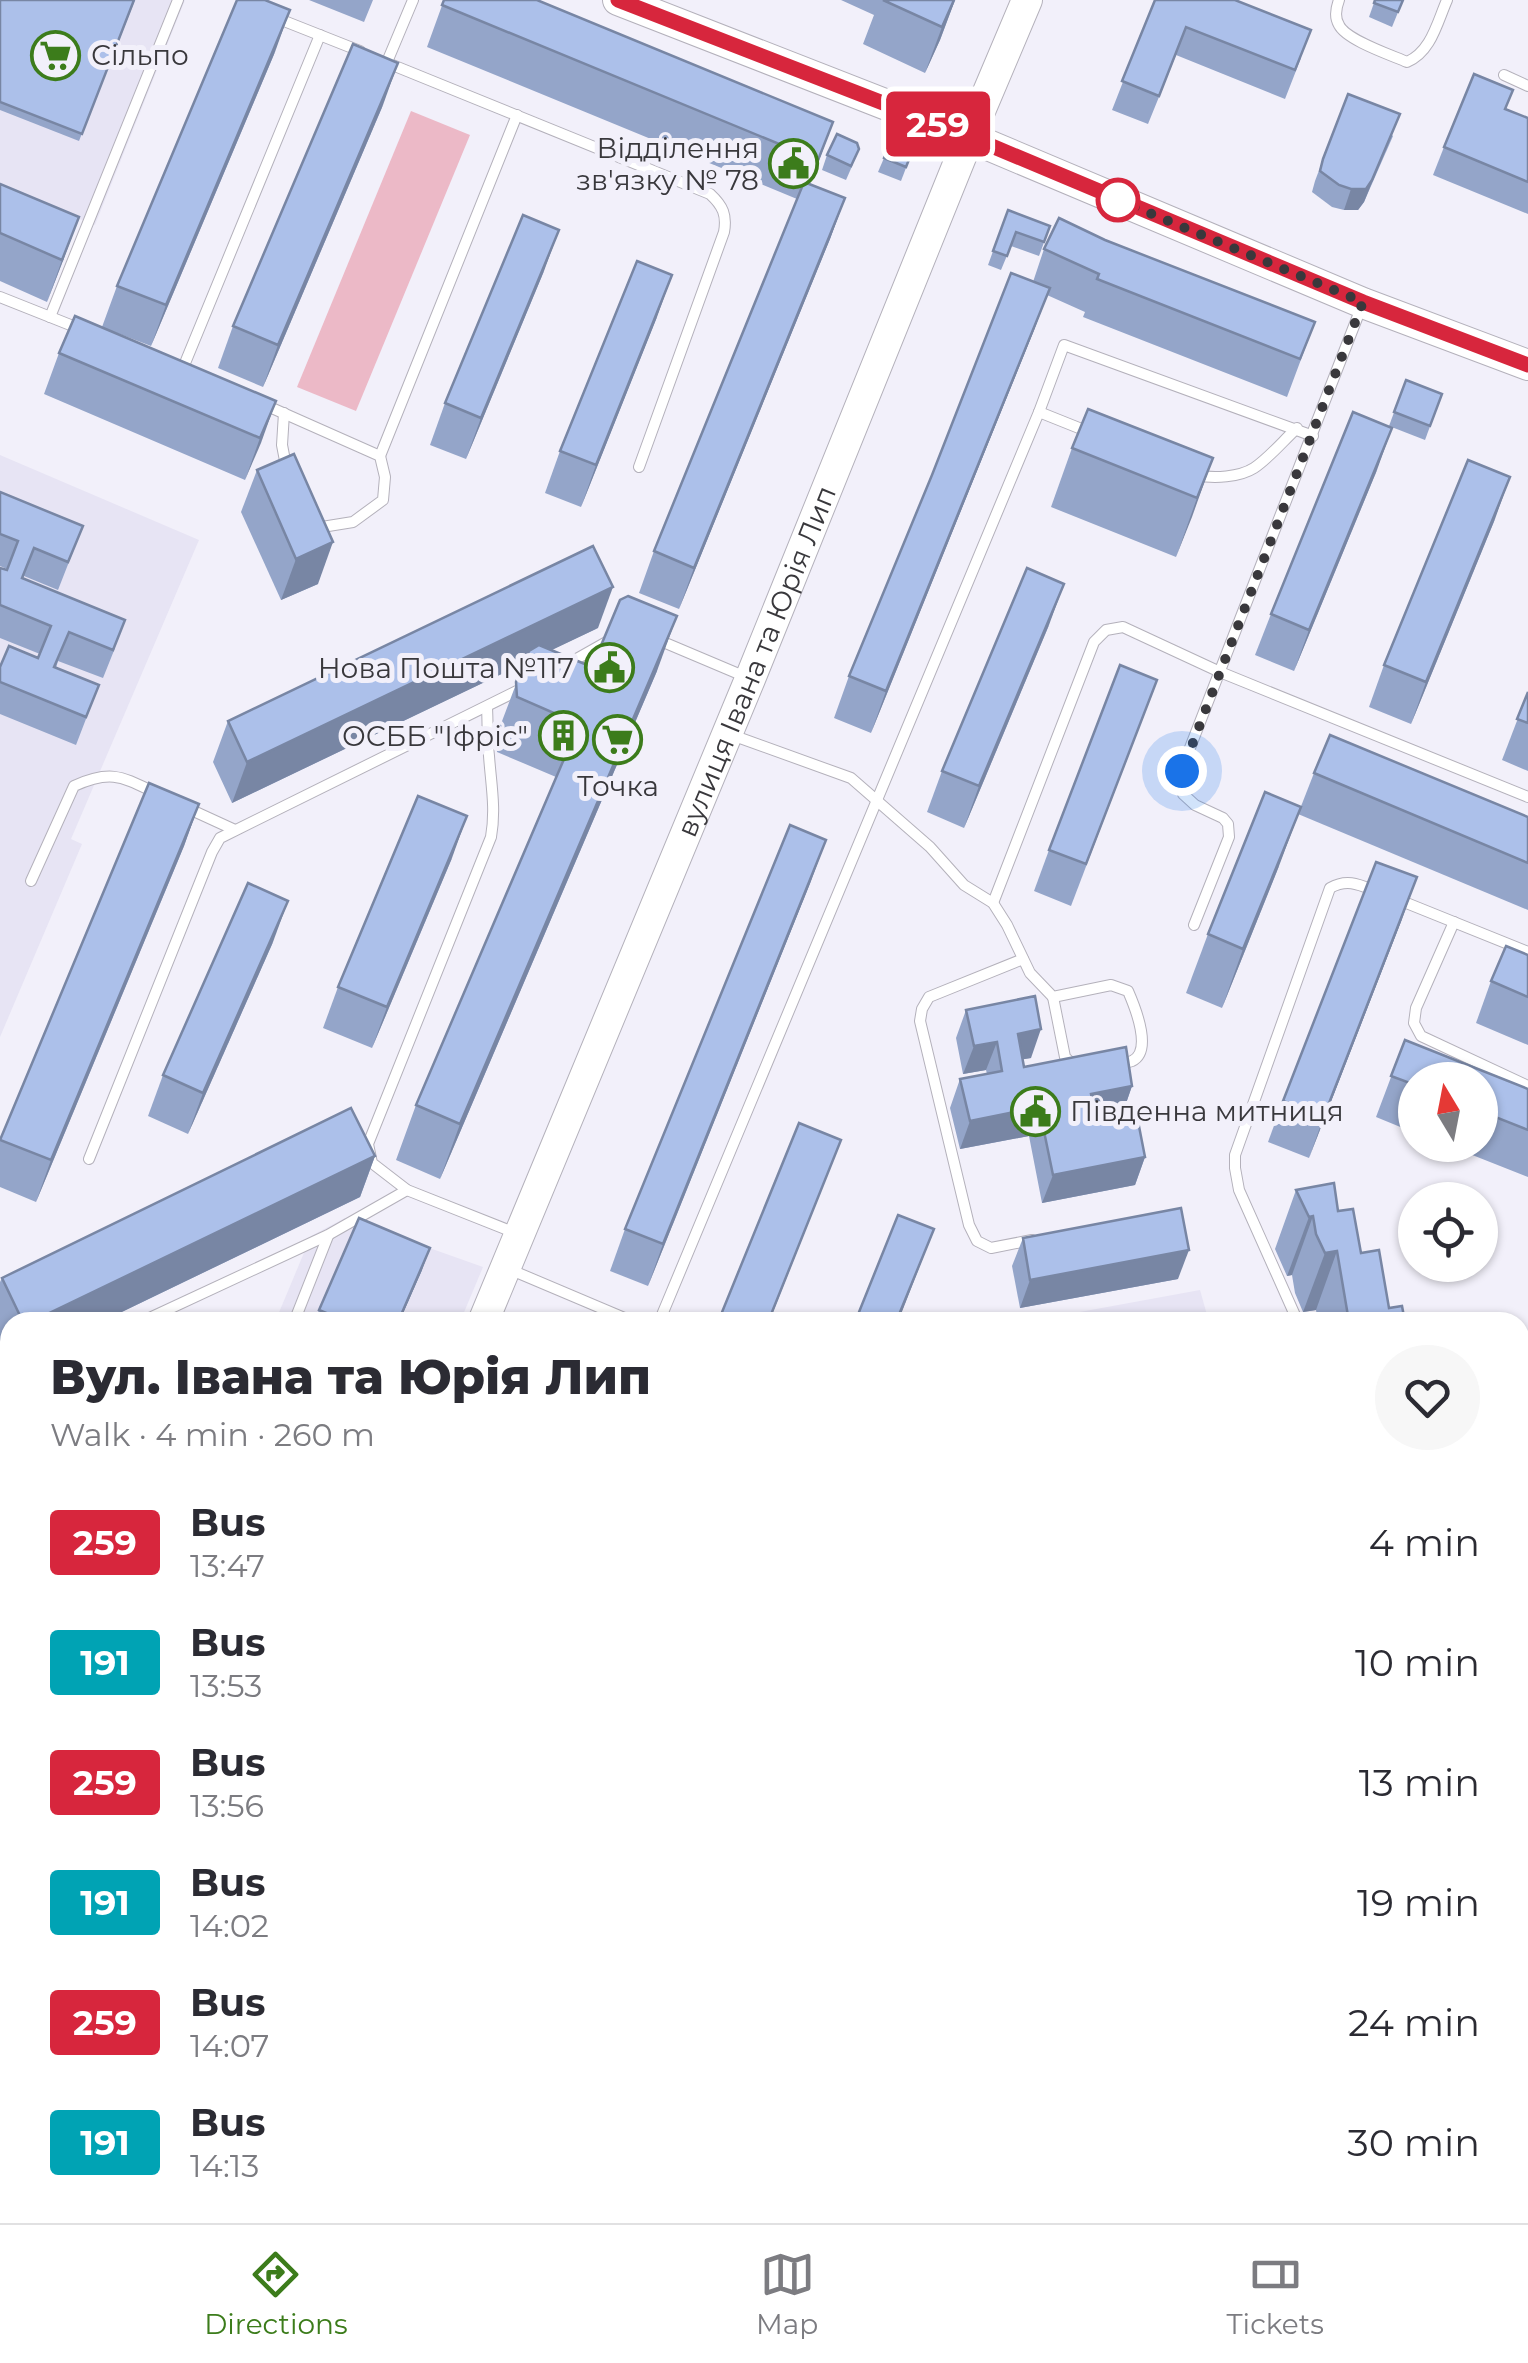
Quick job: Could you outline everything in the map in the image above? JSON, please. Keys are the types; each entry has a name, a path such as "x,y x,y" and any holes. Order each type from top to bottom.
{"street":[{"path":"618,0 968,136 1363,302 1528,365"},
{"name":"вулиця Івана та Юрія Лип","path":"487,1312 1027,0"}],"lane":[{"path":"50,317 178,0"},
{"path":"387,62 413,0"},
{"path":"1339,0 1335,10 1339,25 1347,34 1407,62 1419,57 1426,48 1447,0"},
{"path":"266,14 710,194 720,203 726,217 724,232 639,467"},
{"path":"183,368 320,35"},
{"path":"1504,76 1528,86"},
{"path":"310,519 322,528 353,522 383,500 386,477 380,456 518,115"},
{"path":"0,297 100,336"},
{"path":"1194,925 1229,837 1228,824 1183,794 1182,771 1363,302"},
{"path":"663,1312 1064,344 1313,436"},
{"path":"166,362 200,376"},
{"path":"250,398 380,456"},
{"path":"1038,412 1094,434"},
{"path":"284,413 282,445 293,492"},
{"path":"1185,470 1204,477 1252,470 1296,428"},
{"path":"992,903 1094,642 1106,630 1123,627 1220,672 1528,797"},
{"path":"640,635 750,679"},
{"path":"552,672 617,636"},
{"path":"90,1159 220,838 536,681"},
{"path":"487,708 494,798 490,836 368,1144 372,1162 407,1190 520,1234"},
{"path":"728,734 851,778 930,847 964,884 992,903 1030,973 1053,997 1065,1057 1070,1064 1084,1069"},
{"path":"31,881 74,786 94,777 119,776 235,830"},
{"path":"1293,1312 1238,1190 1236,1155 1330,888 1340,882 1352,882 1528,952"},
{"path":"1454,922 1416,1008 1414,1023 1421,1036 1528,1086"},
{"path":"1023,959 929,997 920,1020 977,1242 990,1248 1044,1238"},
{"path":"1053,997 1111,985 1128,991 1136,1008 1143,1045 1133,1060 1100,1066"},
{"path":"162,1312 328,1235 407,1190"},
{"path":"298,1312 328,1235"},
{"path":"506,1268 610,1312"}],"shaded area":[{"path":"0,0 185,0 95,225 0,188"},
{"path":"411,111 470,135 356,411 297,387"},
{"path":"0,455 199,540 71,839 82,844 0,1037"},
{"path":"345,1218 483,1267 464,1312 279,1312 311,1236"},
{"path":"1200,1290 1206,1312 1080,1312"}],"building":[{"name":"Сільпо","path":"0,0 134,0 82,134 0,102"},
{"path":"237,0 265,0 290,10 166,305 117,286"},
{"path":"444,0 537,0 833,122 818,160 442,5"},
{"path":"883,0 954,0 942,27"},
{"path":"1155,0 1235,0 1311,30 1295,70 1186,27 1159,96 1122,81"},
{"path":"1403,0 1398,12 1374,3"},
{"path":"353,44 398,63 278,345 233,326"},
{"path":"1474,74 1513,90 1505,109 1528,118 1528,182 1444,147"},
{"path":"1348,94 1400,114 1366,189 1339,185 1320,171"},
{"path":"837,134 857,143 859,149 851,166 827,155"},
{"path":"891,138 914,147 906,167 884,158"},
{"path":"804,182 845,198 694,568 654,551"},
{"path":"0,184 79,217 62,260 0,233"},
{"path":"1008,210 1050,226 1044,242 1016,232 1007,256 993,251"},
{"path":"523,215 559,230 481,418 445,403"},
{"path":"1059,218 1105,240 1315,322 1300,359 1097,279 1099,274 1044,249"},
{"path":"637,261 672,275 596,465 560,451"},
{"path":"1011,273 1050,288 886,691 849,676"},
{"path":"75,316 276,401 260,438 59,353"},
{"path":"1406,380 1442,394 1430,426 1394,412"},
{"path":"1088,409 1213,458 1197,498 1072,448"},
{"path":"1353,412 1392,428 1309,630 1271,614"},
{"path":"294,454 333,542 296,559 257,470"},
{"path":"1468,460 1510,477 1426,682 1384,665"},
{"path":"0,492 83,526 68,562 34,548 22,578 125,620 113,650 69,632 54,667 99,685 86,717 0,682 0,667 9,646 38,658 51,626 0,605 0,568 7,570 18,541 0,534"},
{"path":"593,546 613,587 247,762 228,721"},
{"path":"1027,568 1064,584 979,786 942,771"},
{"path":"628,596 677,616 460,1124 416,1105 579,724 517,697 516,682 529,651 539,645 592,667 620,600"},
{"path":"1120,665 1157,680 1086,864 1049,850"},
{"path":"1528,692 1528,723 1517,719"},
{"path":"1330,735 1528,817 1528,863 1314,773"},
{"path":"149,783 199,804 51,1160 0,1140"},
{"path":"1265,792 1301,807 1243,949 1208,934"},
{"path":"418,796 467,816 387,1007 338,987"},
{"path":"790,825 826,840 663,1244 625,1229"},
{"path":"1376,862 1417,877 1324,1116 1283,1101"},
{"path":"248,883 288,901 203,1093 163,1075"},
{"path":"1506,946 1528,955 1528,997 1491,981"},
{"path":"1035,996 1041,1029 1018,1034 1024,1067 1126,1047 1132,1086 1091,1094 1097,1124 1137,1116 1145,1157 1053,1175 1039,1107 970,1121 960,1079 1002,1071 997,1042 974,1046 966,1010"},
{"path":"1405,1040 1460,1062 1398,1062 1398,1079 1391,1076"},
{"path":"1498,1077 1528,1089 1528,1130 1498,1118"},
{"path":"351,1108 375,1156 52,1312 18,1312 2,1278"},
{"path":"799,1123 841,1140 772,1312 722,1312"},
{"path":"1334,1183 1338,1211 1353,1209 1361,1253 1379,1250 1389,1308 1402,1306 1403,1312 1347,1312 1337,1251 1325,1253 1313,1216 1309,1217 1296,1190"},
{"path":"1181,1208 1189,1250 1030,1280 1023,1238"},
{"path":"898,1215 934,1229 900,1312 859,1312"},
{"path":"359,1218 430,1248 402,1312 319,1310"}],"bus line":[{"name":"259","path":"618,0 968,136 1419,325 1528,365"}],"place":[{"name":"Сільпо","path":"56,55"},
{"name":"Відділення зв'язку № 78","path":"794,164"},
{"name":"Нова Пошта №117","path":"609,668"},
{"name":"ОСББ \"Іфріс\"","path":"563,736"},
{"name":"Точка","path":"618,739"},
{"name":"Південна митниця","path":"1035,1111"}],"route":[{"path":"1118,200 1363,302 1182,771"}]}
